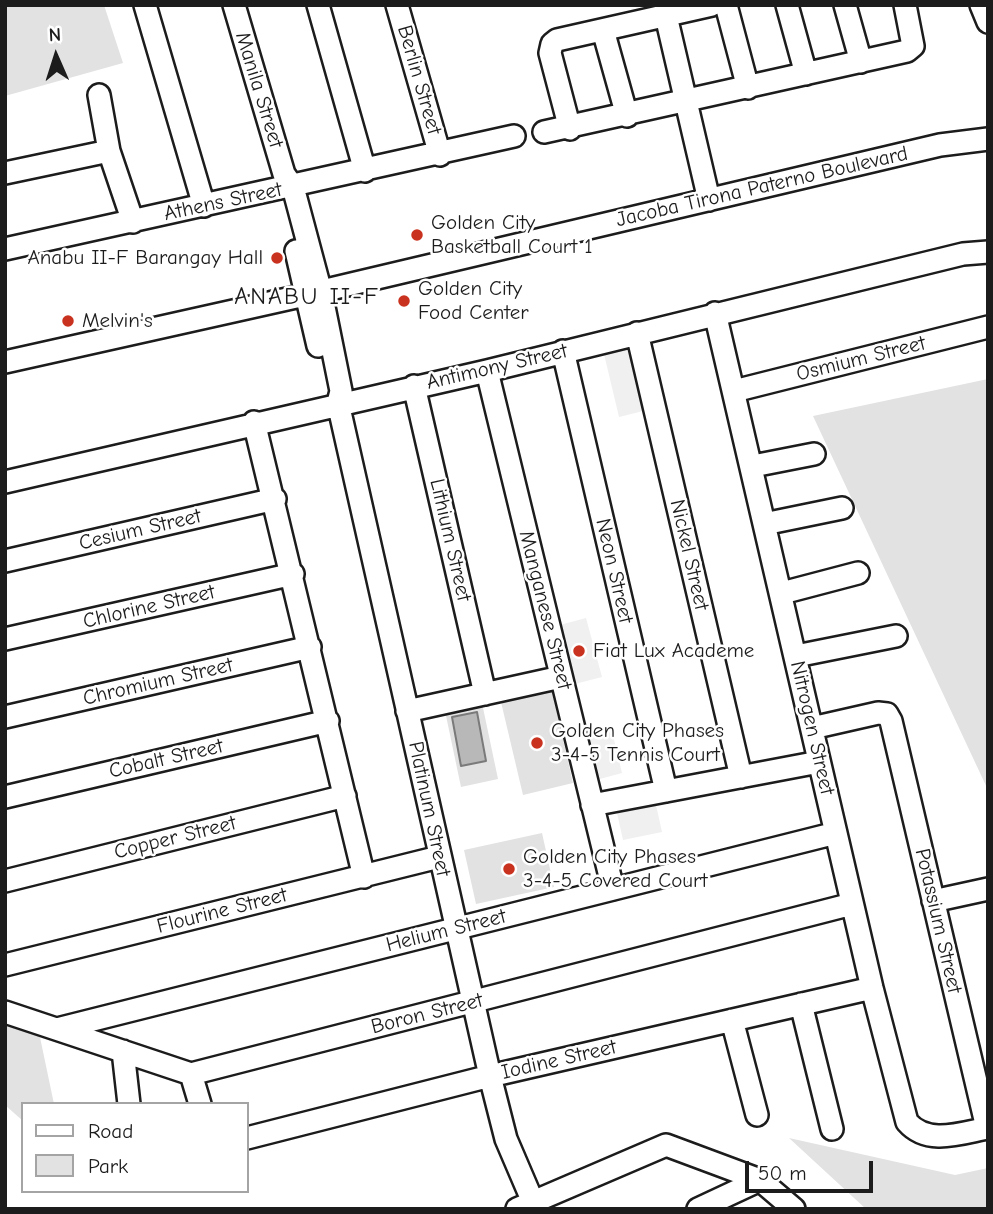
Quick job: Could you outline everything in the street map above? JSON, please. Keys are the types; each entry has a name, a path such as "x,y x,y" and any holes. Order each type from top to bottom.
{"street":[{"path":"145,5 204,206"},
{"name":"Manila Street","path":"234,5 286,183 313,294"},
{"path":"318,5 365,171"},
{"name":"Berlin Street","path":"397,5 440,155"},
{"path":"570,129 550,53 552,44 557,40 712,5"},
{"path":"726,5 748,88"},
{"path":"787,5 806,74"},
{"path":"845,5 861,62"},
{"path":"544,132 570,129 907,51 913,46 905,5"},
{"path":"981,5 988,22"},
{"path":"666,16 709,200"},
{"path":"603,30 627,116"},
{"path":"99,95 109,151 133,222"},
{"name":"Athens Street","path":"5,249 204,206 286,183 365,171 514,136"},
{"name":"Jacoba Tirona Paterno Boulevard","path":"5,362 313,294 940,145 988,139"},
{"path":"5,173 109,151"},
{"name":"Antimony Street","path":"5,482 254,422 486,371 963,254 988,251"},
{"name":"Platinum Street","path":"313,294 341,391 338,403 472,1002 506,1139 529,1206"},
{"name":"Nitrogen Street","path":"715,313 753,467 852,904 907,1122 923,1134 945,1136 987,1128"},
{"name":"Osmium Street","path":"734,391 988,327"},
{"name":"Nickel Street","path":"637,333 741,777"},
{"name":"Neon Street","path":"563,351 666,791"},
{"name":"Manganese Street","path":"486,371 613,889"},
{"name":"Lithium Street","path":"414,386 485,694"},
{"path":"254,422 275,499 364,877"},
{"path":"753,467 814,454"},
{"name":"Cesium Street","path":"5,561 275,499"},
{"path":"764,524 842,509"},
{"path":"782,593 858,573"},
{"name":"Chlorine Street","path":"5,639 293,574"},
{"path":"796,656 896,636"},
{"name":"Chromium Street","path":"5,717 310,647"},
{"path":"407,711 561,677"},
{"name":"Potassium Street","path":"812,728 878,713 887,714 891,721 987,1128"},
{"name":"Cobalt Street","path":"5,797 328,722"},
{"path":"592,805 819,762"},
{"name":"Copper Street","path":"5,881 345,796"},
{"name":"Helium Street","path":"56,1029 836,833"},
{"name":"Flourine Street","path":"5,965 439,857"},
{"path":"933,901 988,889"},
{"name":"Boron Street","path":"191,1074 852,904"},
{"name":"Iodine Street","path":"248,1138 490,1076 872,988"},
{"path":"801,1004 832,1129"},
{"path":"5,1012 191,1074 199,1102"},
{"path":"732,1020 757,1115"},
{"path":"123,1051 130,1102"},
{"path":"529,1206 666,1146 761,1180 794,1209"},
{"path":"698,1209 761,1180"}],"shaded area":[{"path":"632,347 647,410 619,417 604,354"},
{"name":"Fiat Lux Academe","path":"586,618 602,677 571,685 556,626"},
{"path":"477,712 486,761 461,766 452,717"},
{"path":"611,727 622,773 596,780 584,734"},
{"path":"656,805 662,832 623,840 617,813"}],"green space":[{"path":"5,5 104,5 123,63 5,96"},
{"path":"988,379 988,790 813,416"},
{"name":"Golden City Phases 3-4-5 Tennis Court","path":"552,691 573,783 523,795 501,702"},
{"path":"482,703 498,779 461,787 445,711"},
{"name":"Golden City Phases 3-4-5 Covered Court","path":"542,833 554,887 476,904 464,850"},
{"path":"5,1013 37,1023 54,1102 21,1102 21,1119 5,1105"},
{"path":"789,1138 955,1175 988,1168 988,1209 866,1209"}],"place":[{"name":"Golden City Basketball Court 1","path":"417,235"},
{"name":"Anabu II-F Barangay Hall","path":"277,258"},
{"name":"Golden City Food Center","path":"404,301"},
{"name":"Melvin's","path":"68,321"},
{"name":"Fiat Lux Academe","path":"579,651"},
{"name":"Golden City Phases 3-4-5 Tennis Court","path":"537,743"},
{"name":"Golden City Phases 3-4-5 Covered Court","path":"509,869"}],"district":[{"name":"ANABU II-F","path":"307,297"}]}
